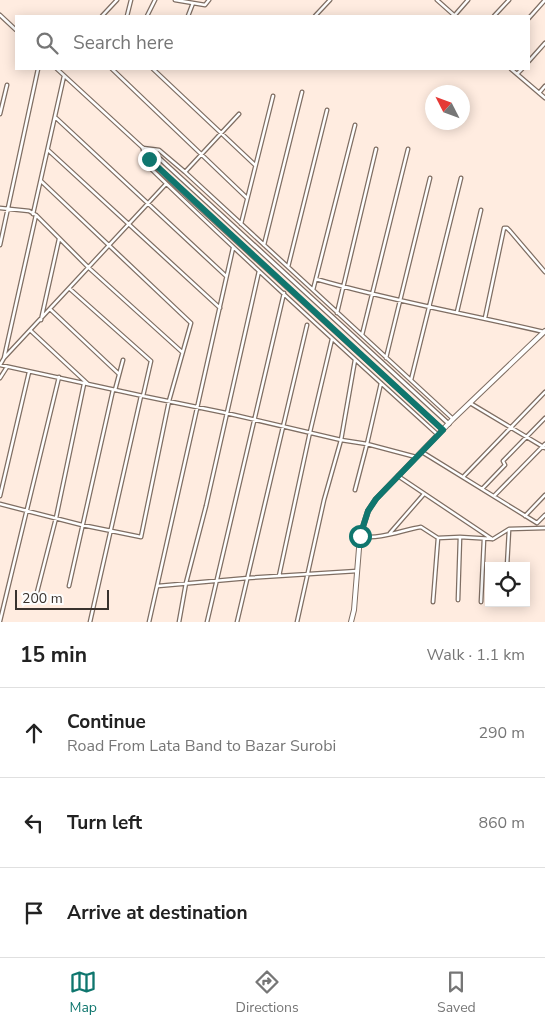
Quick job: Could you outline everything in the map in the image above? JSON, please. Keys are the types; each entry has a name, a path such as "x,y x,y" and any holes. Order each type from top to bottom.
{"main road":[{"path":"351,622 354,610 360,536 368,511 376,499 453,419 544,331"}],"street":[{"path":"103,15 117,0"},
{"path":"127,15 131,0"},
{"path":"148,15 155,0"},
{"path":"175,0 205,5 209,0"},
{"path":"437,0 454,15"},
{"path":"456,15 468,0"},
{"path":"495,15 509,0"},
{"path":"530,17 545,0"},
{"path":"315,15 328,1"},
{"path":"188,15 194,3"},
{"path":"0,15 15,29"},
{"path":"530,60 545,43"},
{"path":"0,245 38,70"},
{"path":"58,70 143,148 158,157 449,424"},
{"path":"114,70 200,155 247,198"},
{"path":"154,70 256,165"},
{"path":"513,70 545,98"},
{"path":"517,74 521,70"},
{"path":"4,358 64,76"},
{"path":"0,114 7,85"},
{"path":"539,93 545,86"},
{"path":"264,245 302,92"},
{"path":"241,224 273,96"},
{"path":"288,267 328,110"},
{"path":"185,172 239,114"},
{"path":"55,117 227,276"},
{"path":"313,290 355,125"},
{"path":"143,148 159,150 185,172 453,419"},
{"path":"143,148 146,164 166,184 233,248 284,292 332,339 438,435"},
{"path":"143,148 150,162 443,430"},
{"path":"337,313 376,149"},
{"path":"362,335 408,149"},
{"path":"48,150 220,309"},
{"path":"386,358 430,178"},
{"path":"411,380 461,178"},
{"path":"0,504 82,525 141,537 169,400 191,323 40,182"},
{"path":"166,184 51,310 4,358 0,365 226,412 340,440 367,444 417,458"},
{"path":"0,208 29,211 34,214 89,268 182,352"},
{"path":"457,312 482,210"},
{"path":"485,318 504,228 510,231 545,272"},
{"path":"40,321 59,239"},
{"path":"149,622 233,248"},
{"path":"179,622 186,583 206,506 259,271"},
{"path":"316,280 372,295 544,331"},
{"path":"70,289 151,362 90,622"},
{"path":"207,622 284,292"},
{"path":"51,310 119,374"},
{"path":"237,622 307,325"},
{"path":"31,331 89,385"},
{"path":"279,576 332,339"},
{"path":"69,586 114,390 123,360"},
{"path":"297,622 324,500 340,440 355,360"},
{"path":"0,378 7,367"},
{"path":"0,496 29,372"},
{"path":"0,621 59,377"},
{"path":"354,490 381,383"},
{"path":"35,600 56,518 84,384"},
{"path":"463,477 545,392"},
{"path":"470,403 544,446 494,496"},
{"path":"482,489 505,465 503,461 545,418"},
{"path":"422,452 537,523 545,515"},
{"path":"398,476 492,539"},
{"path":"389,534 424,494"},
{"path":"525,516 545,496"},
{"path":"360,536 389,534 422,527 438,538 492,539 509,530 545,528"},
{"path":"507,562 509,530"},
{"path":"458,600 460,537"},
{"path":"433,602 438,538"},
{"path":"481,602 484,539"},
{"path":"158,586 357,571"}],"route":[{"path":"149,159 150,162 443,430 376,499 368,511 360,536"}]}
